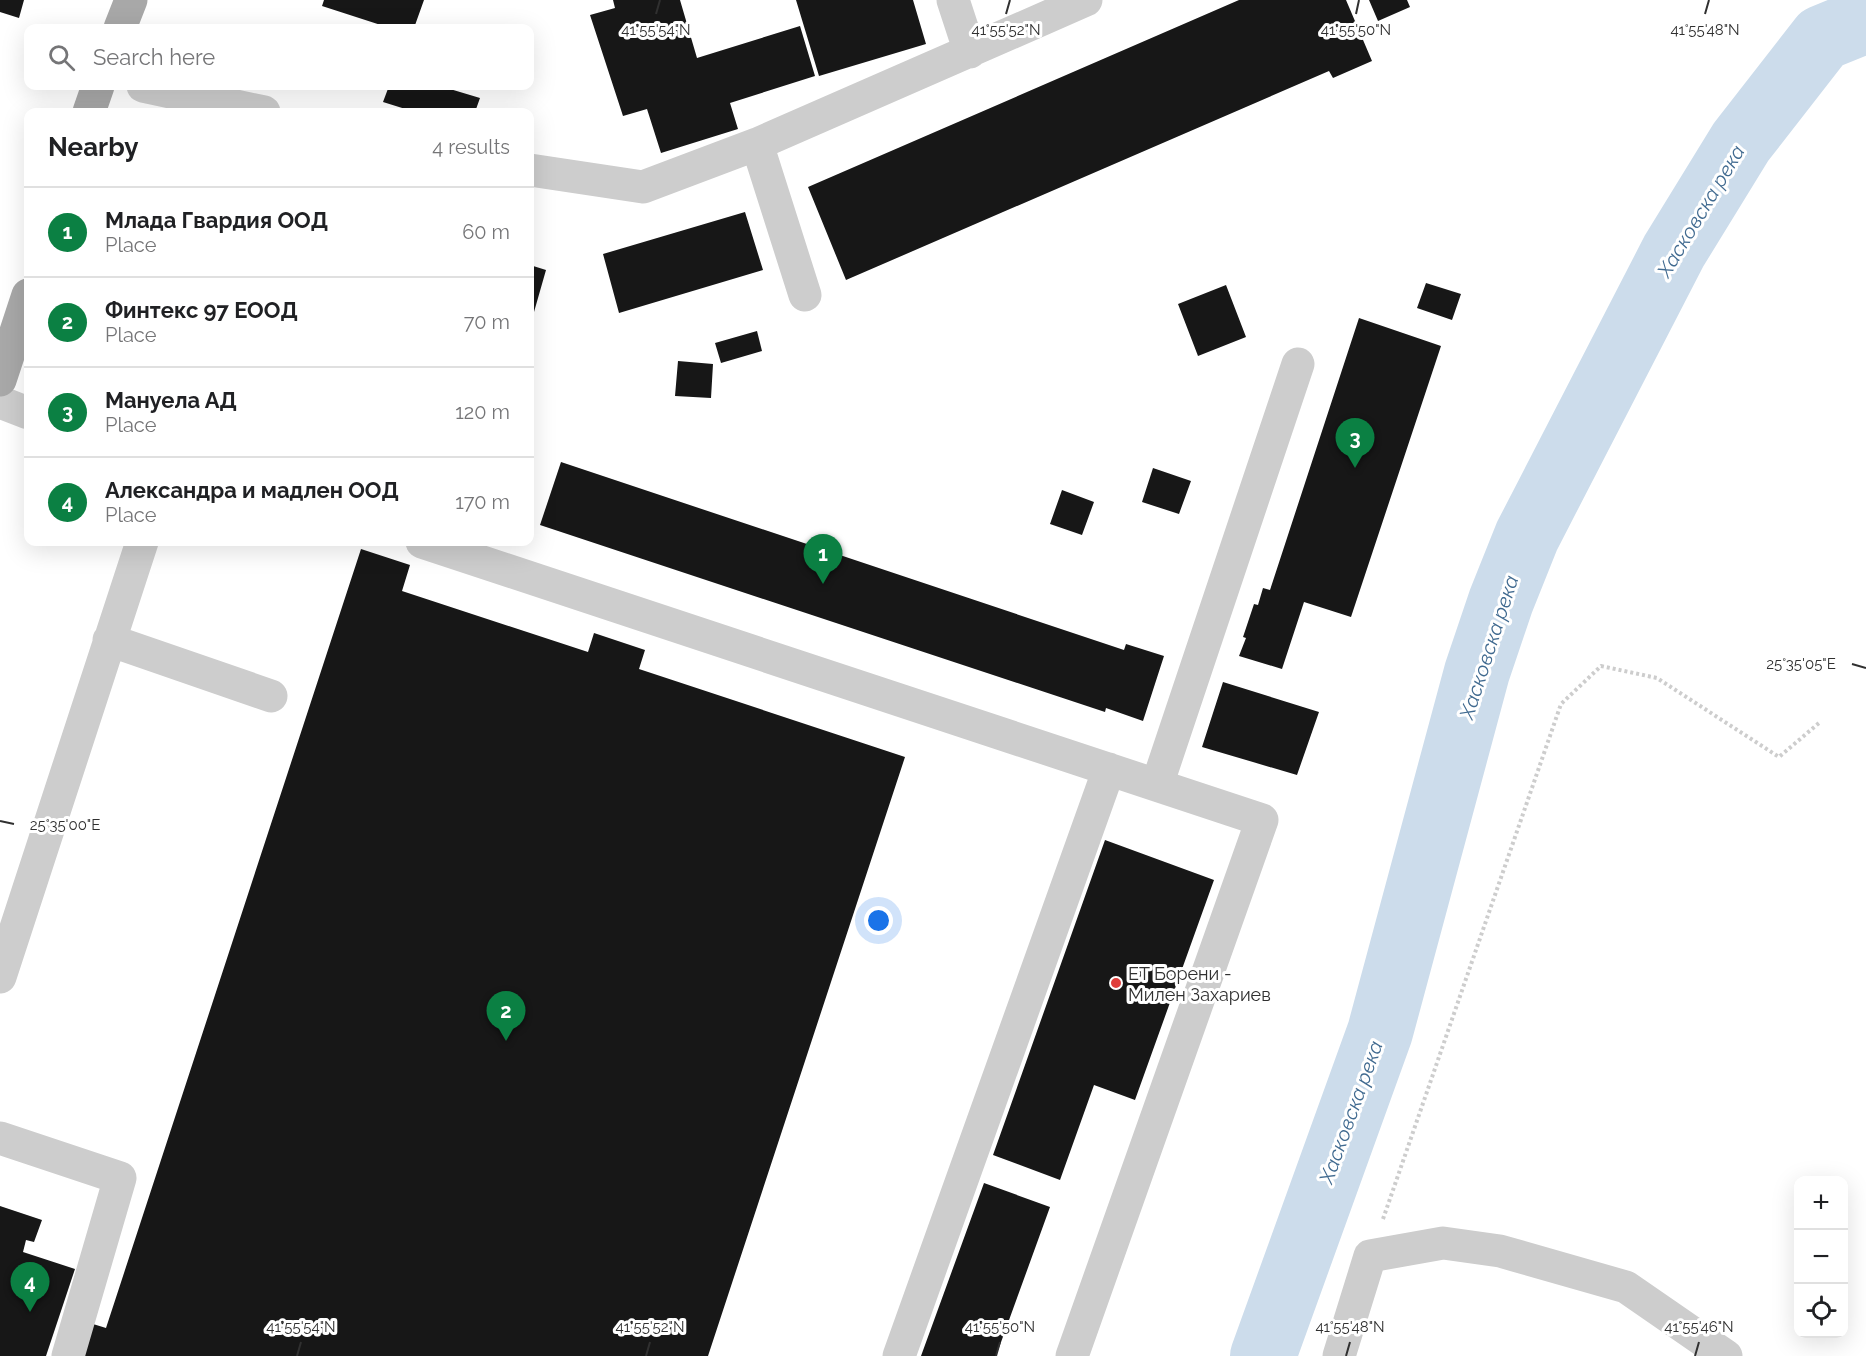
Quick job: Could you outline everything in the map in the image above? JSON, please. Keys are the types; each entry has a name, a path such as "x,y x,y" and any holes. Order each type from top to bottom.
{"main road":[{"path":"122,24 131,0"},
{"path":"90,108 97,90"},
{"path":"0,380 24,307"}],"street":[{"path":"953,0 970,52"},
{"path":"534,171 643,187 757,144 1086,0"},
{"path":"162,90 245,108"},
{"path":"757,144 806,296"},
{"path":"1157,785 1298,364"},
{"path":"0,402 24,411"},
{"path":"0,976 141,546"},
{"path":"434,546 1262,820 1072,1356"},
{"path":"109,640 272,696"},
{"path":"899,1356 1109,769"},
{"path":"0,1138 120,1178 68,1356"},
{"path":"1339,1356 1371,1257 1443,1243 1500,1251 1626,1287 1726,1356"}],"path":[{"path":"1371,1257 1561,704 1601,666 1657,678 1779,758 1819,723"}],"building":[{"path":"0,0 24,0 19,18 0,12"},
{"path":"324,0 424,0 415,24 378,24 322,6"},
{"path":"613,0 680,0 697,58 800,26 815,76 730,103 738,129 661,153 647,109 623,116 590,15 615,8"},
{"path":"796,0 913,0 926,44 819,76"},
{"path":"1239,0 1346,0 1372,61 1333,78 1329,71 846,280 808,187"},
{"path":"1369,0 1407,0 1410,7 1378,21"},
{"path":"388,90 453,90 480,98 476,108 402,108 383,102"},
{"path":"745,212 763,270 619,313 603,254"},
{"path":"534,266 546,270 534,312"},
{"path":"1426,283 1461,294 1452,320 1417,308"},
{"path":"1226,285 1246,337 1198,356 1178,304"},
{"path":"1359,318 1441,346 1351,617 1304,602 1282,669 1239,656 1246,638 1243,637 1254,604 1258,605 1263,588 1270,590"},
{"path":"757,331 762,351 721,363 715,343"},
{"path":"678,361 713,364 711,398 675,396"},
{"path":"561,462 1124,650 1126,644 1164,656 1143,721 1106,708 1105,712 540,525"},
{"path":"1153,468 1191,481 1179,514 1142,502"},
{"path":"1062,490 1094,502 1082,535 1050,524"},
{"path":"361,549 410,565 402,591 588,652 594,633 645,650 639,669 905,757 708,1356 83,1356 93,1324 106,1328"},
{"path":"1223,682 1319,712 1297,775 1202,747"},
{"name":"ЕТ Борени - Милен Захариев","path":"1105,840 1214,880 1135,1100 1094,1085 1060,1180 993,1155"},
{"path":"984,1183 1050,1207 996,1356 921,1356"},
{"path":"0,1206 42,1220 34,1242 26,1240 23,1252 75,1269 46,1356 0,1356"}],"waterway":[{"name":"Хасковска река","path":"1263,1356 1380,1032 1477,672 1501,601 1527,536 1674,251 1741,142 1822,38 1866,20"}],"place":[{"name":"Мануела АД","path":"1355,468"},
{"name":"Млада Гвардия ООД","path":"823,584"},
{"name":"ЕТ Борени - Милен Захариев","path":"1116,983"},
{"name":"Финтекс 97 ЕООД","path":"506,1041"},
{"name":"Александра и мадлен ООД","path":"30,1312"}]}
